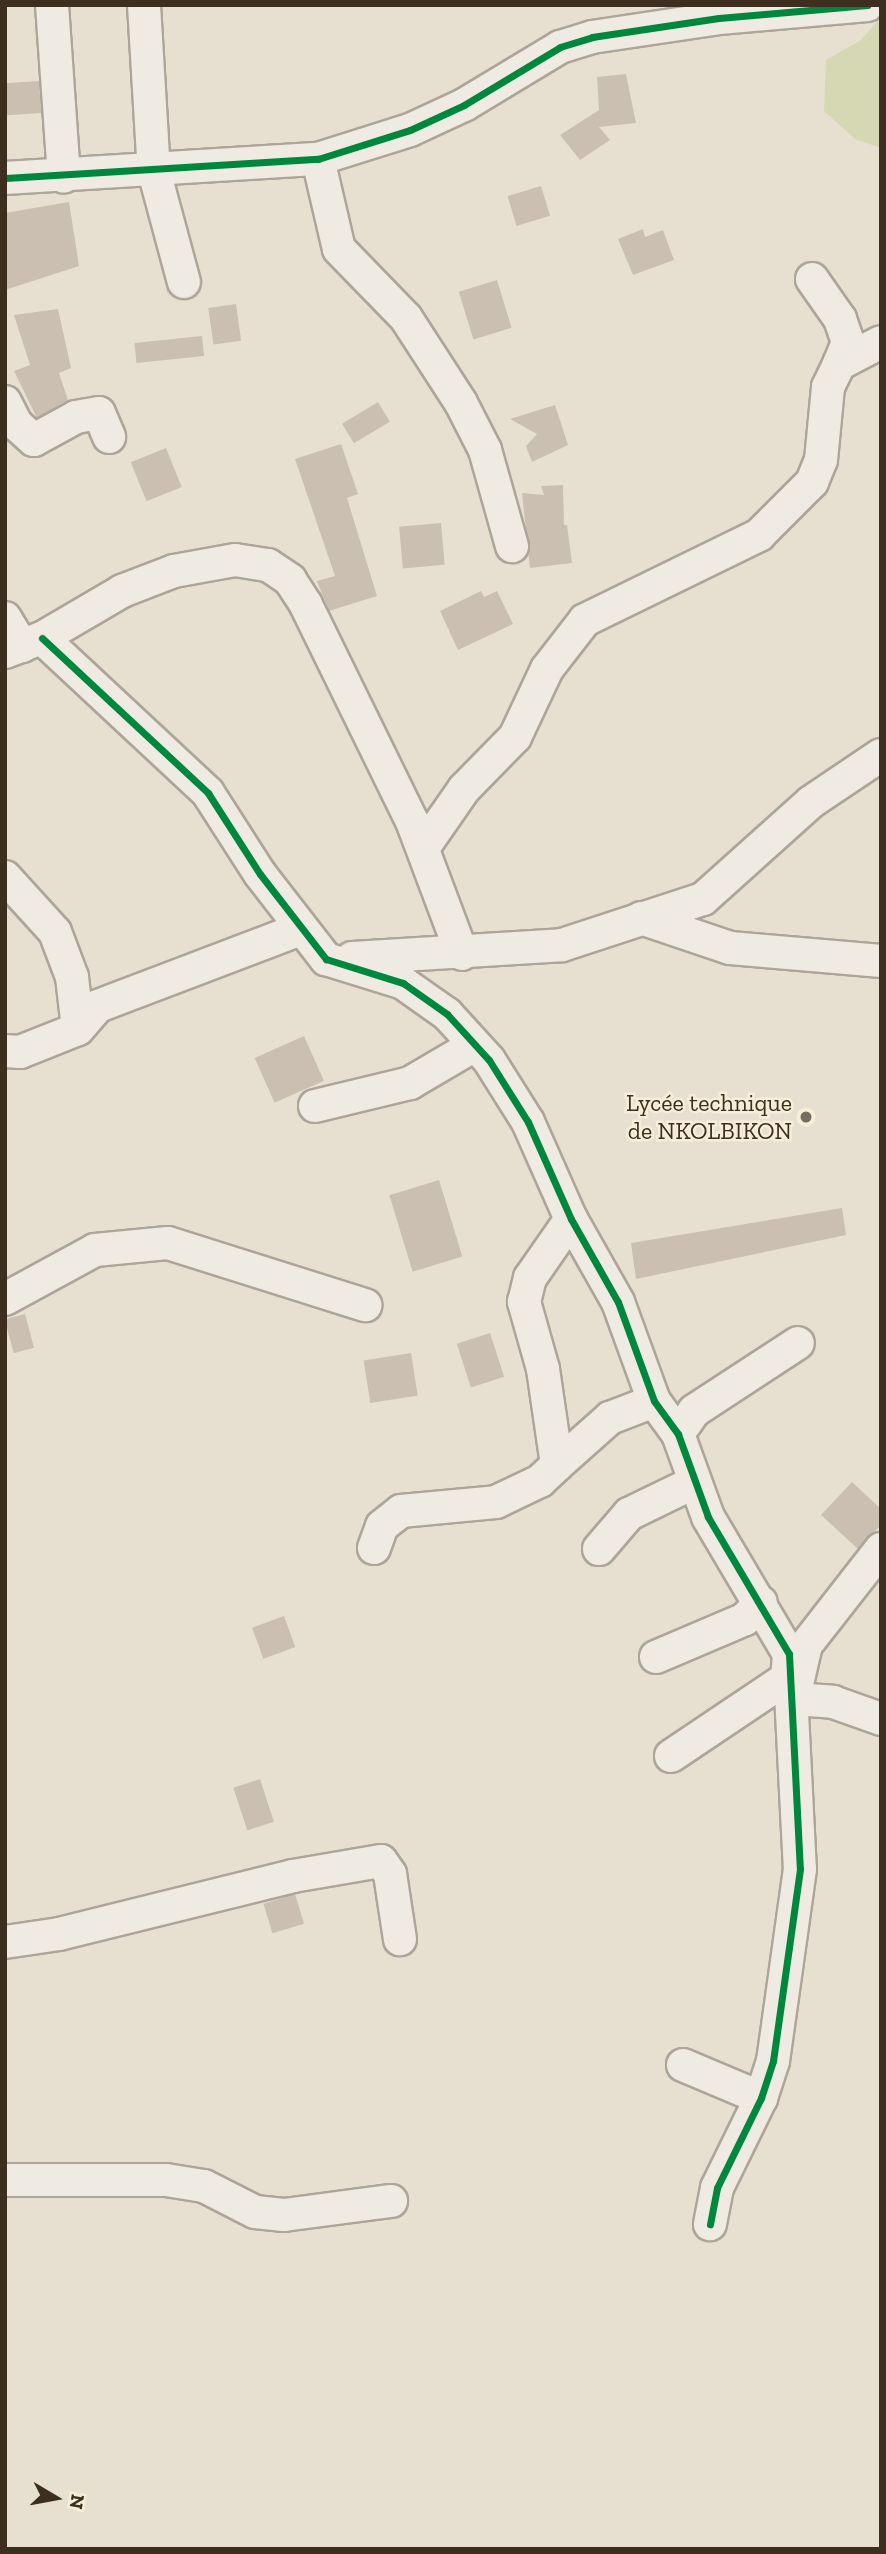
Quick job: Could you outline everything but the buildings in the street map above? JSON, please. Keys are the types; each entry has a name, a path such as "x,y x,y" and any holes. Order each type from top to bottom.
{"street":[{"path":"52,5 64,177"},
{"path":"144,5 154,171 184,282"},
{"path":"5,178 64,177 318,159 410,130 464,105 560,47 619,18 865,5"},
{"path":"318,159 339,248 406,318 461,403 485,450 512,546"},
{"path":"423,848 464,789 515,737 547,669 585,620 759,534 812,482 821,460 828,387 848,342 840,319 812,279"},
{"path":"839,364 881,342"},
{"path":"5,402 16,424 34,440 76,417 99,413 109,437"},
{"path":"23,645 122,591 174,571 235,560 268,565 290,580 306,605 423,848 462,954"},
{"path":"5,618 23,645 208,793 301,929 326,959 403,983 447,1014 473,1046 489,1060 528,1122 571,1219 618,1301 654,1401 678,1434 708,1517 761,1602 789,1654 794,1699 800,1869 773,2062 761,2098 717,2188 710,2224"},
{"path":"326,959 462,954 562,945 703,899 811,802 881,755"},
{"path":"5,877 55,932 72,977 78,1029"},
{"path":"641,918 730,948 881,961"},
{"path":"5,1051 20,1052 78,1029 98,1006 301,929"},
{"path":"315,1105 410,1083 473,1046"},
{"path":"557,1465 543,1369 524,1302 530,1278 571,1219"},
{"path":"5,1299 96,1250 168,1243 365,1305"},
{"path":"678,1434 694,1412 798,1343"},
{"path":"374,1548 382,1526 401,1511 496,1502 540,1481 610,1418 654,1401"},
{"path":"599,1549 629,1514 695,1482"},
{"path":"794,1699 806,1645 881,1549"},
{"path":"656,1657 745,1619 761,1602"},
{"path":"671,1756 787,1678 789,1654"},
{"path":"794,1699 833,1702 881,1719"},
{"path":"5,1942 59,1934 293,1876 381,1861 390,1874 400,1939"},
{"path":"683,2065 761,2098"},
{"path":"5,2180 166,2180 204,2186 255,2212 284,2215 391,2201"}],"green space":[{"path":"881,17 881,148 855,139 824,111 826,60 861,40"}],"cycle path":[{"path":"5,178 318,159 410,130 464,105 560,47 592,37 719,18 867,5"},
{"path":"42,638 208,793 260,874 326,959 403,983 447,1014 489,1060 528,1122 571,1219 618,1302 654,1401 678,1434 708,1517 789,1654 800,1869 773,2061 761,2098 717,2188 710,2224"}],"place":[{"name":"Lycée technique de NKOLBIKON","path":"806,1117"}]}
